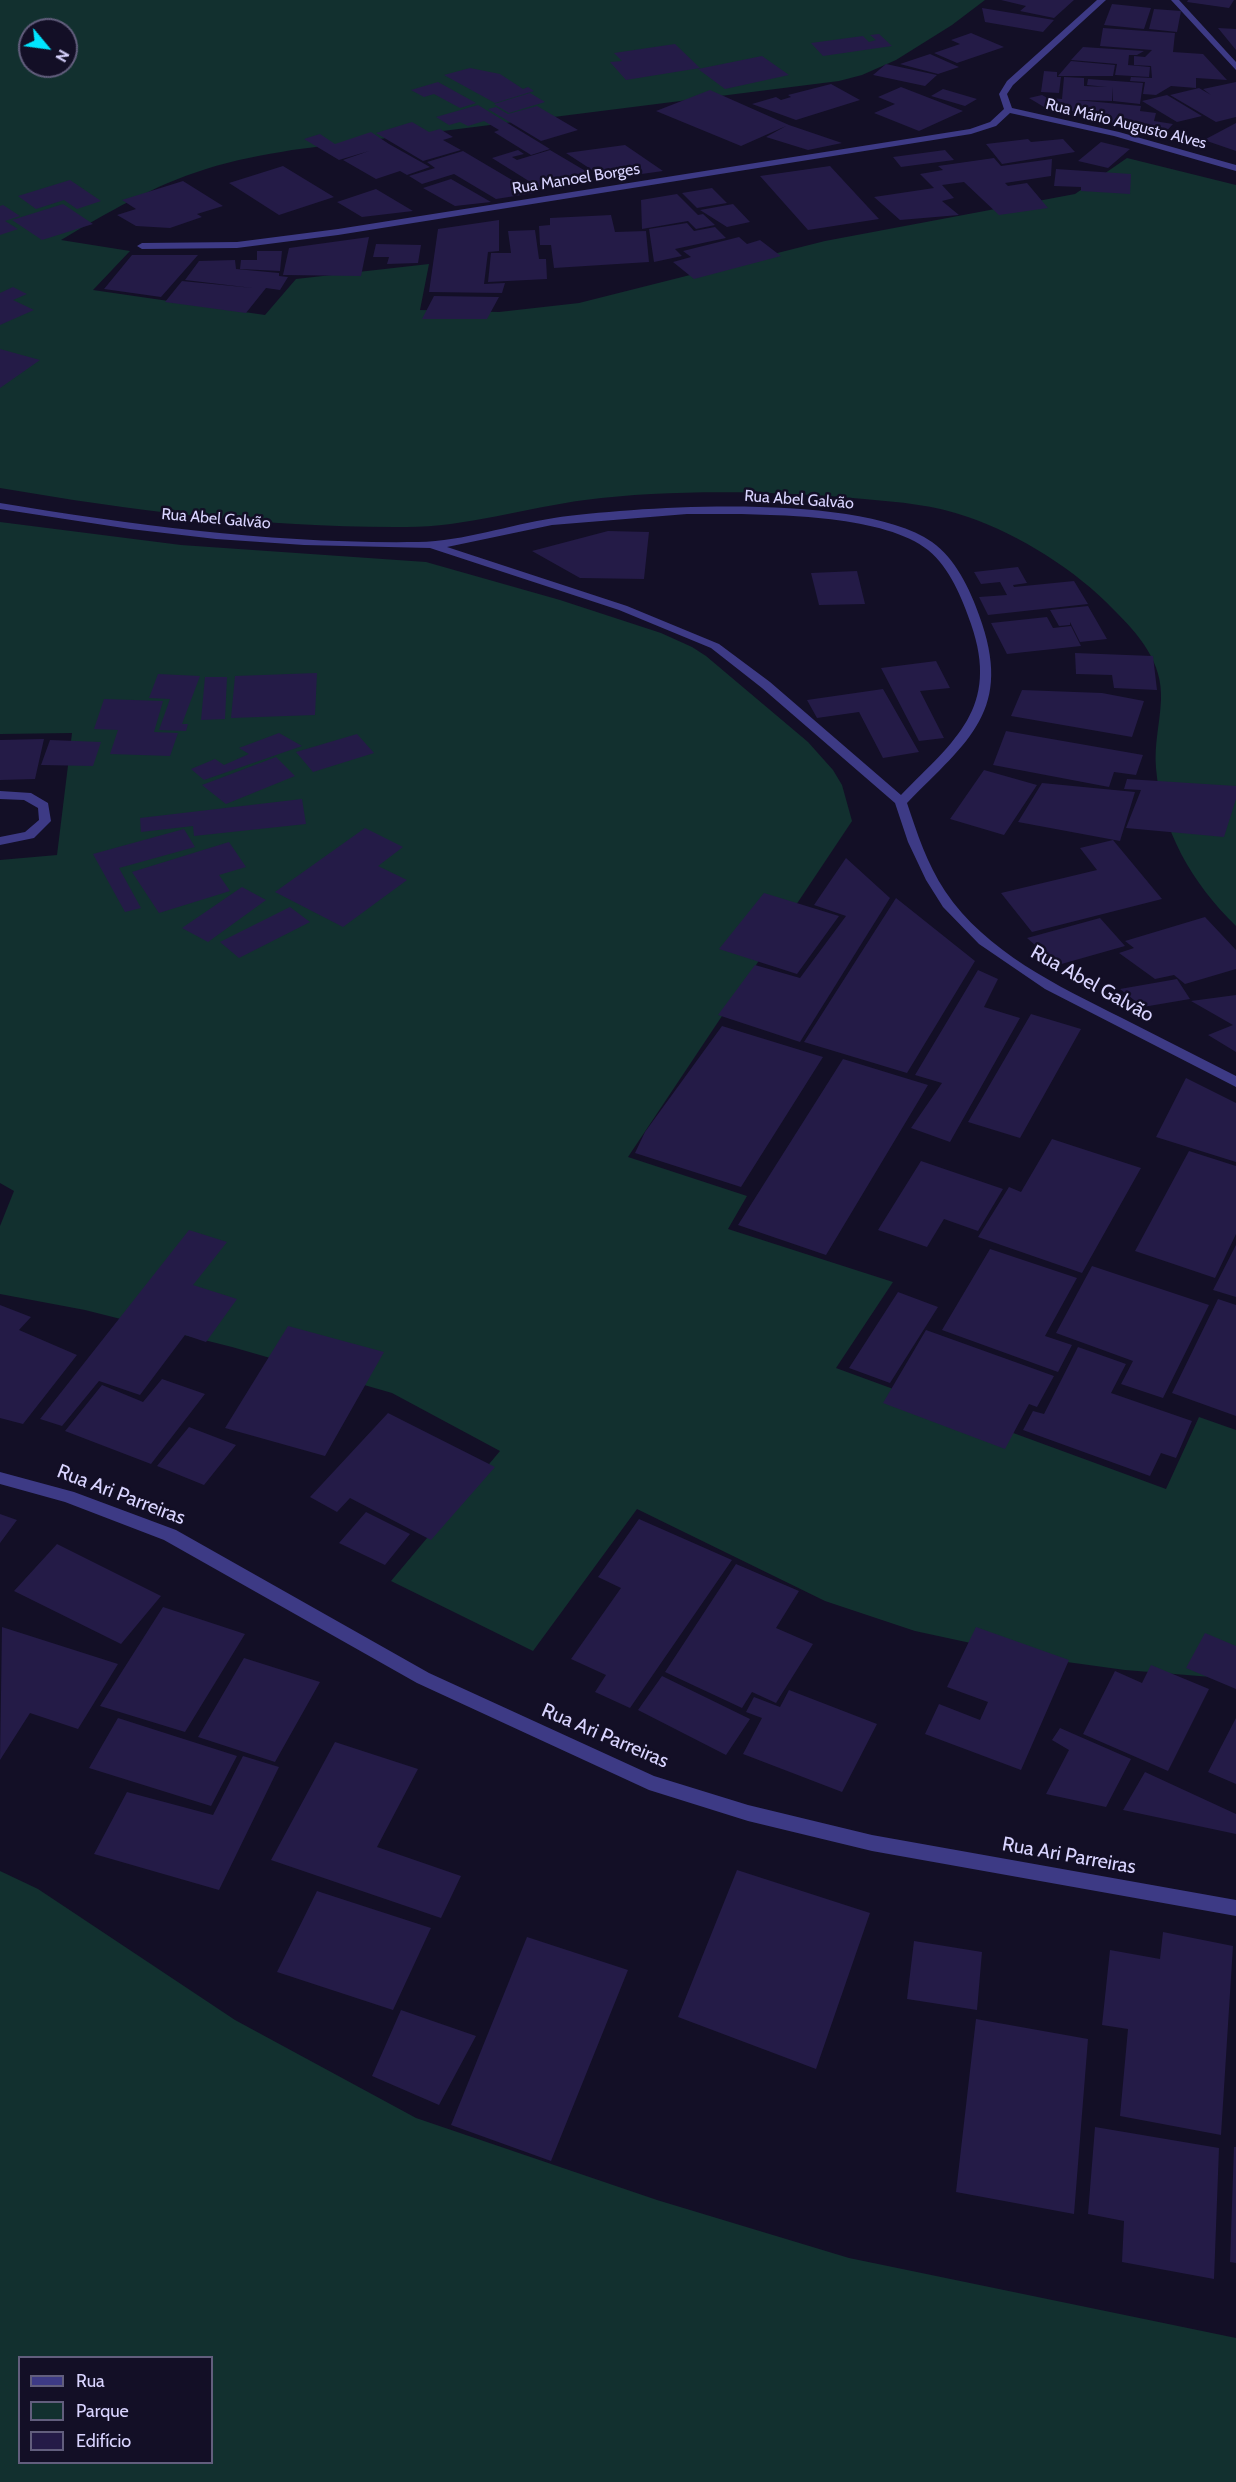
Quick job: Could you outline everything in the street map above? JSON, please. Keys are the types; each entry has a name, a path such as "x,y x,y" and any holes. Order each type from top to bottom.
{"street":[{"path":"1008,110 1003,94 1010,83 1102,0"},
{"path":"1175,0 1236,68"},
{"name":"Rua Mário Augusto Alves","path":"1008,110 1116,134 1236,168"},
{"name":"Rua Manoel Borges","path":"142,246 237,246 339,232 971,131 993,124 1008,110"},
{"name":"Rua Abel Galvão","path":"0,506 165,532 297,542 431,546 568,520 690,512 784,513 838,517 891,529 922,541 945,561 961,588 984,638 989,662 988,685 984,702 973,723 901,802"},
{"name":"Rua Abel Galvão","path":"431,546 623,608 715,646 766,685 901,802 915,846 928,876 949,906 974,932 1033,977 1236,1082"},
{"path":"0,795 27,796 44,806 46,813 45,821 29,835 0,842"},
{"name":"Rua Ari Parreiras","path":"0,1478 68,1496 170,1535 423,1678 649,1782 748,1813 872,1844 1236,1908"}],"green space":[{"path":"0,0 985,0 952,25 896,60 862,75 839,81 292,150 249,158 206,169 149,191 61,240 130,251 93,290 265,315 296,279 429,264 420,310 499,312 579,303 825,241 1075,194 1127,158 1236,185 1236,926 1206,892 1193,873 1181,854 1164,813 1156,768 1161,686 1154,661 1148,650 1132,629 1099,595 1065,568 1027,544 968,517 930,507 877,500 724,492 619,496 563,503 473,521 406,527 304,525 151,511 0,488"},
{"path":"0,522 181,545 426,562 560,600 661,633 692,647 706,656 808,742 833,770 842,785 852,821 628,1157 747,1196 728,1229 893,1282 836,1368 1166,1489 1199,1417 1236,1430 1236,1679 1125,1670 1045,1659 915,1631 825,1601 637,1509 533,1651 391,1581 500,1451 392,1393 232,1347 85,1310 0,1294 0,1226 14,1191 0,1183 0,860 57,855 72,733 0,734"},
{"path":"0,1871 38,1889 235,2020 416,2118 657,2200 849,2258 1236,2338 1236,2482 0,2482"}],"building":[{"path":"1001,0 1074,0 1054,18 1020,11 1026,6"},
{"path":"1188,0 1234,0 1229,8 1187,2"},
{"path":"1112,4 1151,8 1144,29 1104,25"},
{"path":"982,8 1054,20 1043,32 985,22"},
{"path":"1154,9 1181,11 1177,32 1149,29"},
{"path":"1103,28 1175,33 1173,52 1203,54 1227,80 1196,78 1196,88 1171,86 1156,95 1143,94 1145,82 1130,81 1131,77 1152,78 1151,66 1134,65 1134,56 1145,57 1152,50 1100,46"},
{"path":"1218,28 1236,29 1236,50"},
{"path":"971,33 1004,47 957,63 934,53 960,44 951,40"},
{"path":"879,34 892,46 823,56 811,43 863,36 869,42 876,40 870,35"},
{"path":"675,44 700,68 626,80 610,62 622,61 614,53"},
{"path":"1083,47 1144,51 1137,55 1129,55 1128,65 1150,67 1149,77 1115,75 1117,64 1071,60"},
{"path":"930,54 959,67 938,74 900,64"},
{"path":"762,56 789,75 725,89 698,69"},
{"path":"1071,61 1115,65 1113,76 1058,76"},
{"path":"886,64 937,75 925,86 873,75"},
{"path":"470,68 500,74 523,89 528,87 534,91 495,103 444,75"},
{"path":"1044,71 1057,72 1057,77 1061,77 1059,93 1041,92"},
{"path":"1064,77 1084,78 1084,86 1107,87 1087,85 1088,79 1143,83 1140,104 1113,101 1112,87 1112,101 1076,100 1141,106 1140,111 1156,113 1154,121 1173,124 1161,137 1072,111 1051,98 1062,99"},
{"path":"438,82 476,103 460,108 434,94 424,97 411,90"},
{"path":"1236,82 1236,117 1216,122 1170,95 1199,88 1211,95 1203,89"},
{"path":"831,84 860,100 796,120 752,104 776,97 781,100 791,97 788,95"},
{"path":"901,87 963,111 919,131 874,113 895,104 878,97"},
{"path":"943,89 977,99 965,106 931,96"},
{"path":"710,90 789,125 842,143 808,150 766,137 786,126 741,146 656,111"},
{"path":"530,93 545,102 509,113 494,104"},
{"path":"1042,95 1067,109 1054,113 1029,98"},
{"path":"1167,95 1202,116 1177,122 1142,101"},
{"path":"478,105 550,149 531,155 494,132 499,130 484,121 468,126 460,122 449,125 436,117"},
{"path":"537,106 578,130 541,141 488,109 496,107 508,114"},
{"path":"412,122 429,132 440,129 453,137 443,140 461,150 423,161 376,133"},
{"path":"1236,123 1236,151 1204,140"},
{"path":"371,132 430,167 407,175 400,171 376,179 343,160 369,151 339,160 304,139 320,134 335,144"},
{"path":"1028,139 1031,142 1063,139 1075,152 1002,164 986,144"},
{"path":"1101,142 1130,149 1108,168 1078,161"},
{"path":"625,145 663,171 606,179 566,153"},
{"path":"518,150 524,154 512,157 517,160 550,150 589,173 540,188 492,158"},
{"path":"945,150 954,160 901,167 893,157"},
{"path":"463,151 534,193 496,199 454,174 422,184 409,176 435,168 427,162"},
{"path":"994,158 1001,166 1052,159 1051,176 1005,183 1008,186 1027,183 1048,208 999,215 964,182 942,185 954,198 942,201 959,215 900,220 874,197 934,188 920,174 943,170 938,166"},
{"path":"283,166 334,197 279,215 229,183"},
{"path":"830,166 879,219 808,230 760,176"},
{"path":"1056,169 1131,174 1130,194 1081,191 1081,187 1054,186"},
{"path":"451,179 491,202 455,206 423,188"},
{"path":"70,180 101,201 77,209 64,200 36,209 18,196"},
{"path":"183,181 223,206 197,214 202,217 170,228 136,226 117,215 136,209 122,200"},
{"path":"712,188 727,203 697,208 682,193"},
{"path":"376,189 413,211 362,217 337,202"},
{"path":"677,194 698,215 703,214 715,225 696,229 688,221 642,229 641,200"},
{"path":"63,204 93,224 42,240 12,220"},
{"path":"733,204 750,222 727,227 700,210"},
{"path":"3,205 20,216 5,221 18,229 0,235 0,206"},
{"path":"611,215 615,232 646,231 649,262 554,268 551,245 540,245 539,226 550,225 550,218"},
{"path":"499,220 499,251 488,252 484,284 505,283 502,293 429,292 438,229"},
{"path":"687,223 694,231 715,227 726,238 675,249 682,256 654,262 649,229"},
{"path":"535,230 539,259 546,259 547,279 488,282 491,253 511,253 508,231"},
{"path":"369,237 361,276 283,275 289,248"},
{"path":"739,237 747,244 760,240 781,256 694,279 673,262 691,257 683,251"},
{"path":"376,244 421,245 418,263 387,264 389,257 373,257"},
{"path":"257,251 282,251 280,271 240,269 241,260 257,260"},
{"path":"132,255 198,255 161,297 104,289"},
{"path":"235,260 236,269 279,273 279,276 288,277 280,290 266,288 246,313 165,302 182,281 253,288 185,280 199,261"},
{"path":"13,287 27,294 13,300 34,310 0,325 0,293"},
{"path":"434,296 499,297 487,319 422,319"},
{"path":"0,349 40,360 0,388"},
{"path":"608,531 649,532 644,579 580,578 532,551"},
{"path":"1018,567 1027,583 1013,585 1014,587 1074,581 1088,604 988,615 979,597 1007,595 1000,582 981,584 974,572"},
{"path":"857,571 865,604 819,605 811,573"},
{"path":"1088,606 1107,639 1080,642 1070,622 1070,625 1059,626 1050,610"},
{"path":"1047,617 1053,628 1071,626 1081,646 1007,654 991,623"},
{"path":"1075,653 1153,656 1157,690 1114,688 1112,675 1076,674"},
{"path":"936,661 950,688 920,691 944,738 919,741 881,668"},
{"path":"317,673 315,715 231,718 235,676"},
{"path":"158,674 200,676 182,724 188,724 186,731 159,730 170,699 149,698"},
{"path":"205,677 227,677 225,719 201,720"},
{"path":"883,689 919,752 883,758 859,712 817,718 807,700"},
{"path":"1022,690 1102,693 1144,701 1132,737 1011,716"},
{"path":"104,699 163,701 154,732 178,733 170,756 110,754 118,730 94,729"},
{"path":"1006,731 1143,755 1136,775 1114,772 1109,787 993,765"},
{"path":"279,733 302,746 204,780 191,769 215,759 224,765 249,754 239,748"},
{"path":"357,734 374,753 313,772 296,752"},
{"path":"44,739 35,779 0,780 0,740"},
{"path":"50,740 101,742 93,766 41,765"},
{"path":"276,757 295,776 226,804 202,785"},
{"path":"984,770 1037,785 1004,835 950,819"},
{"path":"1127,779 1236,786 1236,799 1224,837 1126,828 1141,790 1124,789"},
{"path":"1042,783 1135,792 1120,841 1018,822"},
{"path":"302,799 306,824 194,836 193,826 141,832 140,818"},
{"path":"365,828 403,847 378,866 407,880 343,927 275,892"},
{"path":"184,829 195,847 119,868 141,908 125,912 93,854"},
{"path":"1113,840 1162,899 1032,932 1001,893 1097,870 1080,848"},
{"path":"229,842 246,867 219,875 230,891 159,913 132,872"},
{"path":"846,858 890,898 800,1042 718,1015 755,965 800,978 846,916 814,905"},
{"path":"242,887 266,900 208,942 182,928"},
{"path":"764,893 839,916 797,974 719,949"},
{"path":"896,898 975,961 907,1073 804,1042"},
{"path":"290,907 310,922 239,958 220,942"},
{"path":"1205,917 1236,950 1236,969 1185,984 1174,975 1155,979 1119,953 1134,948 1125,941"},
{"path":"1100,918 1125,946 1058,965 1027,938"},
{"path":"978,970 998,979 984,1007 1020,1018 950,1142 911,1128 942,1083 915,1075"},
{"path":"1177,979 1190,999 1143,1007 1120,989"},
{"path":"1236,995 1236,1052 1208,1035 1233,1025 1191,1001"},
{"path":"1031,1014 1081,1029 1020,1138 968,1122"},
{"path":"722,1026 823,1057 741,1187 635,1153 645,1132"},
{"path":"843,1059 928,1085 826,1255 738,1225"},
{"path":"1186,1078 1236,1103 1236,1162 1156,1137"},
{"path":"1052,1139 1141,1168 1082,1273 978,1237 1009,1187 1021,1192"},
{"path":"1189,1151 1236,1166 1236,1234 1215,1278 1135,1251"},
{"path":"921,1161 1003,1189 978,1231 944,1219 927,1247 878,1230"},
{"path":"189,1230 227,1242 193,1285 237,1299 206,1342 185,1335 140,1395 99,1381 62,1426 40,1419"},
{"path":"1236,1245 1236,1297 1213,1290"},
{"path":"990,1249 1077,1278 1045,1336 1072,1345 1058,1372 942,1330"},
{"path":"1092,1266 1209,1305 1163,1398 1121,1384 1133,1361 1056,1333"},
{"path":"898,1292 938,1307 890,1383 849,1368"},
{"path":"1218,1299 1236,1305 1236,1416 1172,1393"},
{"path":"0,1305 31,1317 19,1330 77,1355 23,1424 0,1418"},
{"path":"288,1326 384,1352 325,1456 225,1428"},
{"path":"926,1330 1054,1376 1037,1407 1029,1404 1005,1449 883,1403"},
{"path":"1078,1347 1126,1364 1111,1393 1192,1421 1176,1458 1161,1453 1150,1476 1023,1430 1033,1411 1044,1414"},
{"path":"162,1379 205,1394 151,1464 65,1431 102,1385 143,1402"},
{"path":"388,1413 495,1467 431,1540 350,1498 337,1512 310,1497"},
{"path":"189,1427 236,1445 204,1485 157,1466"},
{"path":"366,1512 410,1534 385,1565 339,1543"},
{"path":"0,1514 17,1520 0,1543"},
{"path":"639,1519 732,1560 630,1708 595,1692 606,1675 571,1659 621,1588 598,1577"},
{"path":"57,1544 161,1596 121,1644 14,1591"},
{"path":"736,1564 799,1591 776,1628 813,1644 776,1703 752,1692 742,1708 665,1672"},
{"path":"163,1607 245,1634 185,1732 100,1706"},
{"path":"2,1627 118,1664 78,1729 30,1713 0,1760"},
{"path":"976,1627 1069,1660 1021,1770 925,1734 939,1704 980,1720 988,1702 947,1687"},
{"path":"1205,1633 1236,1646 1236,1689 1186,1668"},
{"path":"244,1658 320,1682 275,1762 198,1737"},
{"path":"1151,1665 1209,1689 1168,1771 1083,1734 1115,1671 1142,1683"},
{"path":"662,1676 750,1719 726,1755 638,1710"},
{"path":"789,1690 877,1724 842,1792 743,1754 762,1718 746,1712 754,1697 780,1707"},
{"path":"118,1718 237,1756 211,1806 89,1768"},
{"path":"1236,1718 1236,1784 1208,1772"},
{"path":"1060,1728 1131,1759 1106,1807 1046,1794 1069,1750 1052,1740"},
{"path":"335,1742 418,1769 377,1847 461,1876 441,1918 271,1860"},
{"path":"243,1756 279,1767 219,1890 94,1854 127,1792 213,1815"},
{"path":"1145,1772 1236,1814 1236,1834 1123,1810"},
{"path":"737,1870 870,1913 816,2069 678,2017"},
{"path":"317,1891 431,1928 393,2010 277,1972"},
{"path":"1163,1932 1233,1946 1221,2135 1120,2116 1128,2029 1102,2025 1110,1950 1160,1959"},
{"path":"527,1937 628,1970 551,2161 451,2125"},
{"path":"914,1941 982,1952 977,2010 907,1999"},
{"path":"401,2010 476,2036 439,2105 372,2076"},
{"path":"976,2019 1088,2039 1074,2214 956,2192"},
{"path":"1095,2127 1219,2148 1214,2279 1122,2262 1124,2221 1088,2214"},
{"path":"1234,2147 1236,2147 1236,2263 1230,2262"}]}
